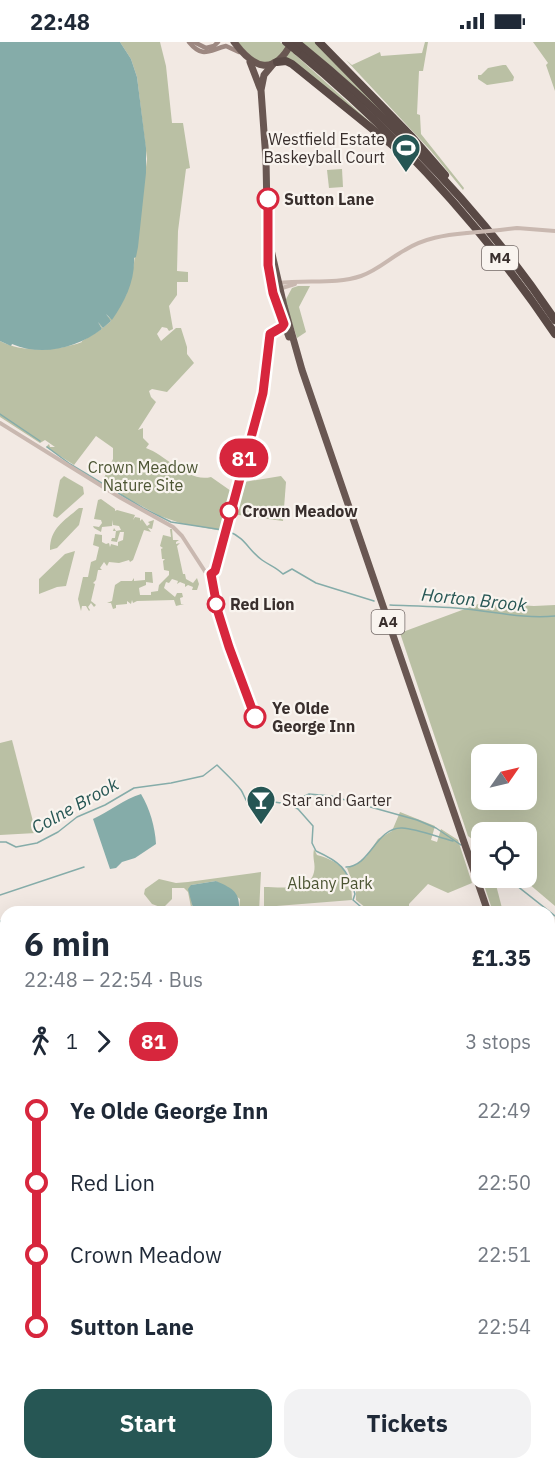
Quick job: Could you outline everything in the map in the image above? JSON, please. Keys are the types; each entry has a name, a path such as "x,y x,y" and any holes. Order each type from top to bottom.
{"highway":[{"path":"234,42 246,57 262,65 276,63 296,45"},
{"name":"M4","path":"286,42 296,45 380,115 447,184 492,236"},
{"name":"M4","path":"320,42 418,143 481,219 555,320"},
{"name":"M4","path":"296,45 375,119 439,186 508,268 555,334"},
{"name":"A4","path":"246,57 255,71 261,90 269,241 286,329 486,906"},
{"name":"M4","path":"276,63 286,61 292,64 439,186"},
{"name":"A4","path":"261,90 264,75 276,63"}],"main road":[{"path":"189,42 195,49 202,52 230,46 246,57"},
{"path":"194,42 206,48 218,42"}],"street":[{"path":"278,287 358,277 377,269 421,242 440,236 517,228 555,231"},
{"path":"0,423 121,498 173,526 188,544 206,573 211,574 215,571 224,530 264,388 269,342 273,336 286,329"}],"green space":[{"name":"Crown Meadow Nature Site","path":"120,42 160,42 166,66 172,123 183,123 190,168 186,169 178,231 177,271 188,272 188,282 177,282 177,295 169,306 173,329 169,331 162,327 157,334 161,341 176,328 181,328 187,354 194,363 167,392 152,389 149,391 156,402 138,430 143,428 143,438 149,444 146,448 194,476 211,477 231,491 222,531 180,523 160,516 101,484 113,459 113,448 96,436 74,465 46,447 49,444 50,447 55,447 45,440 40,443 0,417 0,341 29,349 51,349 82,342 80,336 82,341 102,329 98,322 103,328 111,321 105,315 112,319 126,295 134,263 147,159 137,77 131,59"},
{"path":"237,42 280,42 287,47 274,61 267,63 255,59"},
{"path":"301,42 317,42 403,132 338,72"},
{"path":"425,42 428,42 423,71 419,71 417,114 420,115 421,134 464,188 463,190 431,151 346,60 352,65 380,52 381,56 422,53"},
{"path":"533,42 555,42 555,91 546,65 548,63"},
{"path":"290,50 389,139 284,58"},
{"path":"506,65 514,77 513,81 487,85 478,79 478,75 488,68"},
{"path":"342,169 343,187 329,188 327,170"},
{"path":"310,286 299,307 306,332 297,338 285,301 292,288"},
{"path":"64,476 83,487 84,494 57,518 53,516 60,480"},
{"path":"281,476 286,482 283,521 231,514 238,483"},
{"path":"101,499 115,511 135,515 133,520 135,517 140,518 140,521 142,519 147,526 150,524 148,522 154,520 152,529 148,528 151,532 144,530 133,560 119,563 109,562 107,566 104,562 100,568 102,570 98,570 93,583 95,584 91,601 96,605 94,607 91,603 88,607 89,611 86,606 82,606 81,611 78,599 83,577 88,577 91,562 96,560 99,547 93,545 95,534 102,535 102,542 109,543 110,547 111,544 118,546 118,542 123,540 124,532 120,532 117,542 111,541 115,538 116,531 121,530 119,526 113,525 113,520 112,526 102,527 101,532 94,528 93,526 99,527 102,523 101,520 94,519 98,500"},
{"path":"79,508 83,508 79,525 57,548 50,550 55,530"},
{"path":"170,529 172,529 173,540 179,540 176,544 180,543 177,546 183,574 193,583 197,578 199,584 197,590 192,590 193,587 188,585 185,587 185,584 180,582 177,584 178,581 172,579 169,583 166,582 164,588 175,597 177,593 182,593 181,604 184,604 176,606 174,600 133,603 132,600 131,604 127,601 127,604 116,605 113,609 111,603 107,603 112,601 115,585 121,581 132,581 134,578 134,581 145,580 145,572 152,572 153,583 146,582 146,585 139,588 140,595 151,595 151,592 158,591 159,585 169,575 169,571 164,570 163,561 165,559 162,559 161,549 163,548 160,546 163,535 171,537"},
{"path":"75,551 66,586 39,594 39,579 65,554"},
{"path":"481,603 555,605 555,906 534,888 537,888 537,822 471,822 471,838 468,836 400,633"},
{"path":"12,740 36,833 0,835 0,743"},
{"path":"400,812 435,826 431,840 437,842 441,829 458,840 471,883 448,893 428,884 409,906 364,906 356,900 356,891 347,868 366,857 378,839 392,831"},
{"name":"Albany Park","path":"314,849 317,855 333,861 344,870 350,883 352,900 264,906 264,887 285,888 307,883 314,872"},
{"path":"261,872 259,906 239,906 240,899 216,881 191,885 192,906 188,892 184,888 172,888 172,899 165,906 152,904 144,894 145,889 159,879 176,883"},
{"path":"485,888 497,888 501,906 491,906"}],"water":[{"path":"0,42 120,42 131,59 137,77 146,148 146,173 138,247 134,258 131,283 112,320 106,314 111,321 103,328 98,322 102,329 70,346 35,350 12,344 11,346 0,341"},
{"path":"141,794 152,818 156,844 135,858 110,869 93,819"},
{"path":"216,881 235,892 238,906 192,906 188,889 191,885"}],"waterway":[{"name":"Horton Brook","path":"0,414 40,441"},
{"name":"Horton Brook","path":"47,447 70,464 143,508 171,522 223,530"},
{"name":"Horton Brook","path":"228,531 239,537 257,556 283,574 292,569 316,583 374,601"},
{"name":"Horton Brook","path":"390,605 457,608 522,616 555,616"},
{"name":"Colne Brook","path":"0,842 16,847 37,843 58,832 77,817 105,805 134,788 203,776 217,765 238,787 251,806 267,801 288,804 309,794 331,796 417,820 436,828 461,845"},
{"path":"289,804 298,809 313,826 312,843 316,851 342,867 352,885 355,894 353,900 360,906"},
{"path":"346,867 361,861 379,840 393,829 414,830 453,841"},
{"path":"0,895 84,867"},
{"name":"Colne Brook","path":"520,888 542,906"}],"bus line":[{"name":"81","path":"255,717 243,689 218,612 211,574 215,571 263,393 270,334 284,324 273,293 268,265 268,199"}],"place":[{"name":"Westfield Estate Baskeyball Court","path":"406,174"},
{"name":"Sutton Lane","path":"268,199"},
{"name":"Crown Meadow","path":"229,511"},
{"name":"Red Lion","path":"216,604"},
{"name":"Ye Olde George Inn","path":"255,717"},
{"name":"Star and Garter","path":"261,826"}]}
